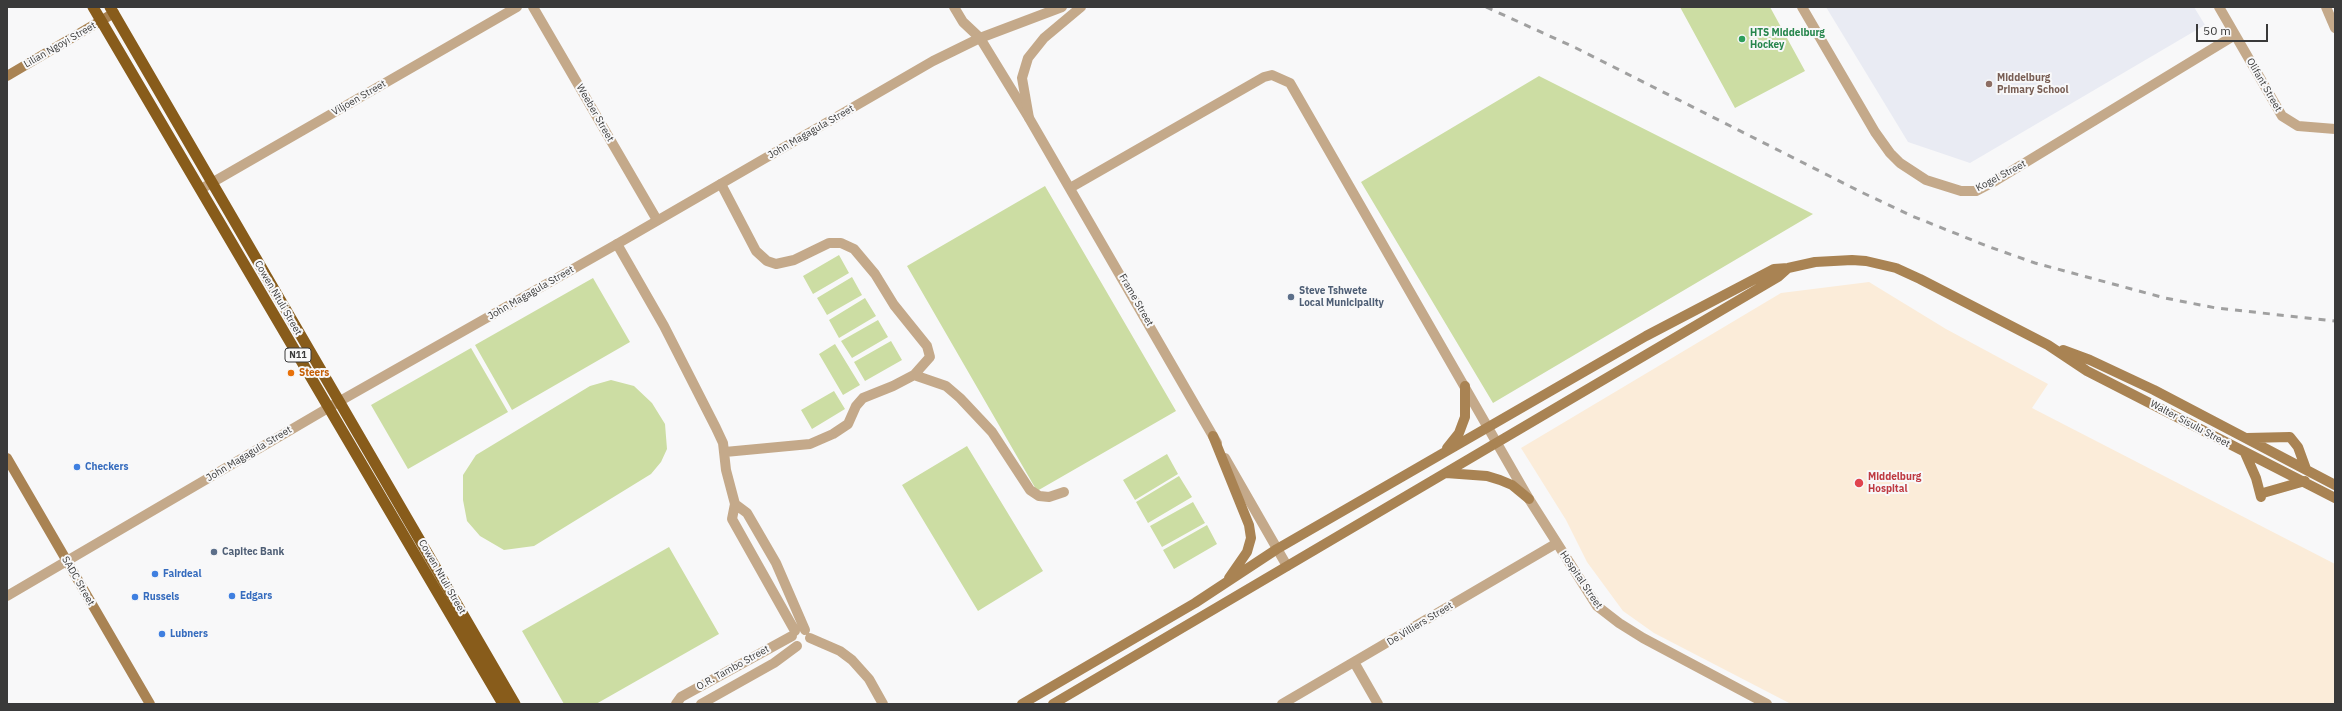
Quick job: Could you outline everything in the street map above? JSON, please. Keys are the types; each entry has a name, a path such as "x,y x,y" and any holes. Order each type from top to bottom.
{"highway":[{"name":"Cowen Ntuli Street","path":"93,7 330,407 503,704"},
{"name":"Cowen Ntuli Street","path":"112,10 515,704"}],"main road":[{"name":"Lilian Ngoyi Street","path":"7,76 101,20 112,10"},
{"name":"Walter Sisulu Street","path":"1022,704 1195,603 1277,549 1646,336 1774,269 1788,268 1814,262 1847,260 1866,261 1896,268 2048,345 2087,371 2245,453 2305,481 2335,498"},
{"path":"1053,704 1778,277 1788,268"},
{"name":"Walter Sisulu Street","path":"2048,345 2090,360 2335,485"},
{"path":"1441,454 1459,433 1465,417 1465,386"},
{"path":"1212,436 1249,525 1250,538 1246,552 1226,583"},
{"path":"2244,438 2290,437 2298,447 2306,469"},
{"path":"2245,453 2262,495 2305,481"},
{"name":"SADC Street","path":"7,458 150,704"},
{"path":"1445,473 1486,476 1500,480 1530,498"},
{"path":"1195,603 1203,617"},
{"path":"1064,679 1072,692"}],"street":[{"name":"Viljoen Street","path":"201,189 517,7"},
{"name":"Weeber Street","path":"533,7 657,220"},
{"name":"Frame Street","path":"954,7 963,22 980,38 1029,118 1287,566"},
{"name":"John Magagula Street","path":"7,596 340,401 617,244 933,61 980,38 1062,7"},
{"path":"1029,118 1022,78 1028,58 1044,38 1081,7"},
{"name":"Kogel Street","path":"1802,7 1874,132 1890,153 1900,163 1926,180 1961,192 1976,191 1995,181 2235,35"},
{"name":"Olifant Street","path":"2219,7 2286,120 2298,126 2335,129"},
{"path":"2326,7 2335,28"},
{"name":"Hospital Street","path":"1070,188 1264,77 1272,75 1279,76 1290,83 1530,498 1597,606 1603,612 1643,638 1764,703"},
{"path":"721,184 756,251 767,261 776,264 794,260 829,243 840,243 854,250 875,274 894,305 927,346 930,357 914,375 863,398 856,406 848,424 833,434 810,444 725,452"},
{"path":"617,244 664,326 716,428 725,452 726,470 735,504 732,519 801,634 833,648 852,660 868,680 883,704"},
{"path":"914,375 946,386 960,398 992,432 1030,490 1038,496 1049,497 1064,492"},
{"path":"735,504 747,513 772,557 801,634"},
{"name":"De Villiers Street","path":"1282,704 1557,543"},
{"path":"797,646 792,641 801,634"},
{"name":"O.R. Tambo Street","path":"676,704 681,697 739,664 801,634 807,645 797,646 774,663 701,704"},
{"path":"1354,662 1378,704"},
{"path":"739,664 747,678"}],"shaded area":[{"name":"Middelburg Primary School","path":"1826,7 2194,7 2205,25 1970,163 1908,142"},
{"name":"Middelburg Hospital","path":"1869,282 1946,329 2048,384 2032,408 2335,564 2335,704 1791,704 1654,633 1623,611 1587,562 1566,520 1521,448 1781,293"}],"green space":[{"name":"HTS Middelburg Hockey","path":"1680,7 1770,7 1805,71 1735,108"},
{"path":"1539,76 1813,214 1493,403 1361,182"},
{"path":"1045,186 1176,411 1037,491 907,266"},
{"path":"839,255 849,273 813,294 803,276"},
{"path":"852,277 862,295 827,315 817,298"},
{"path":"593,278 630,342 512,410 475,345"},
{"path":"865,298 876,316 839,338 829,320"},
{"path":"878,320 888,337 852,358 841,341"},
{"path":"891,341 902,360 865,381 854,362"},
{"path":"835,344 860,385 843,395 819,354"},
{"path":"471,348 508,412 408,469 371,405"},
{"path":"611,380 634,386 652,403 665,424 667,449 661,462 651,474 534,546 504,550 480,536 467,521 463,500 463,475 476,455 590,386"},
{"path":"834,391 845,409 812,429 801,410"},
{"path":"967,446 1043,571 978,611 902,485"},
{"path":"1167,454 1178,474 1135,500 1123,480"},
{"path":"1179,476 1192,497 1148,523 1136,502"},
{"path":"1193,502 1205,523 1162,547 1150,526"},
{"path":"1207,525 1217,544 1174,569 1163,550"},
{"path":"669,547 719,634 596,704 564,704 522,631"}],"railway":[{"path":"1486,7 1576,48 1861,192 1912,216 1987,246 2035,263 2165,298 2216,308 2335,321"}],"place":[{"name":"HTS Middelburg Hockey","path":"1742,39"},
{"name":"Middelburg Primary School","path":"1989,84"},
{"name":"Steve Tshwete Local Municipality","path":"1291,297"},
{"name":"Steers","path":"291,373"},
{"name":"Checkers","path":"77,467"},
{"name":"Middelburg Hospital","path":"1859,483"},
{"name":"Capitec Bank","path":"214,552"},
{"name":"Fairdeal","path":"155,574"},
{"name":"Edgars","path":"232,596"},
{"name":"Russels","path":"135,597"},
{"name":"Lubners","path":"162,634"}]}
